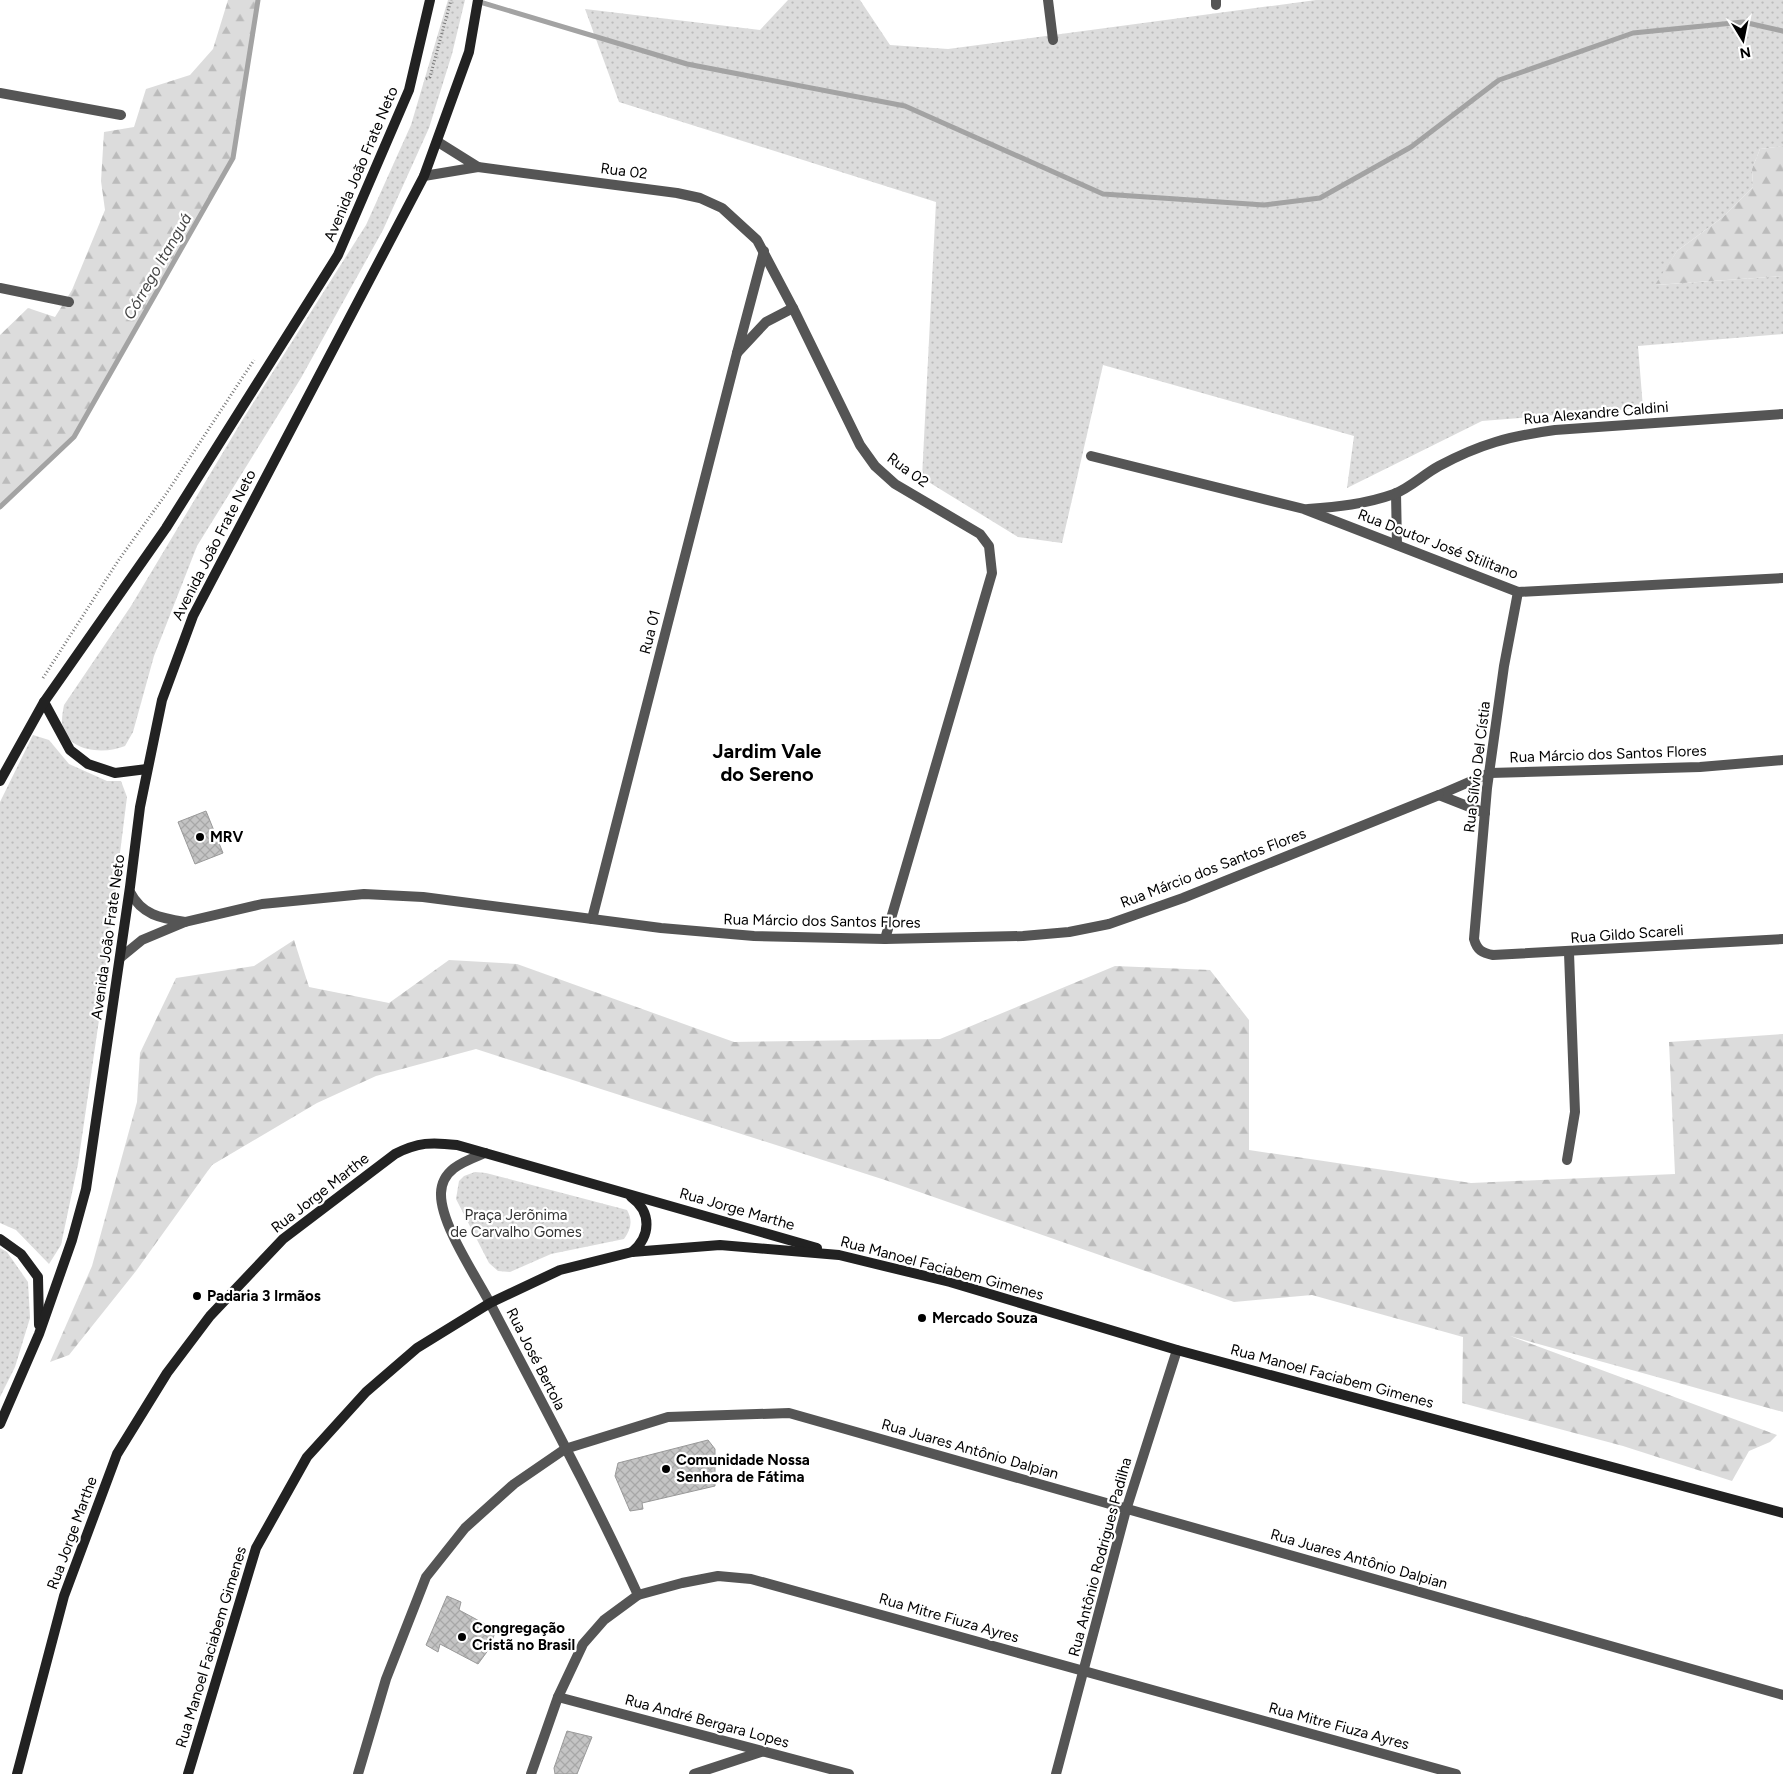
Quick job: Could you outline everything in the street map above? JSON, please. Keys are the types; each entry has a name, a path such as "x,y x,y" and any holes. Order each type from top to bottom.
{"street":[{"name":"Avenida João Frate Neto","path":"0,781 44,702 166,528 338,255 409,90 430,0"},
{"name":"Avenida João Frate Neto","path":"0,1424 39,1334 72,1240 86,1189 147,769 162,700 192,616 424,176 438,142 469,52 478,0"},
{"path":"1048,0 1053,40"},
{"path":"0,93 121,116"},
{"name":"Rua 02","path":"438,142 478,167"},
{"name":"Rua 02","path":"424,176 478,167 677,193 700,198 722,208 740,222 764,251 860,445 875,466 895,484 980,534 989,546 992,558 992,573 885,939"},
{"name":"Rua 01","path":"592,919 764,251"},
{"path":"0,288 69,302"},
{"name":"Rua 01","path":"737,353 766,322 793,308"},
{"name":"Rua Alexandre Caldini","path":"1304,509 1351,505 1396,493 1438,466 1483,444 1517,435 1555,430 1783,414"},
{"name":"Rua Doutor José Stilitano","path":"1091,456 1304,509 1518,592 1783,578"},
{"path":"1396,493 1396,545"},
{"name":"Rua Sílvio Del Cístia","path":"1476,946 1474,939 1485,813 1504,666 1518,592"},
{"path":"44,702 70,750 88,764 115,773 147,769"},
{"name":"Rua Márcio dos Santos Flores","path":"120,958 142,940 185,922 262,904 364,894 423,897 661,928 754,936 885,939 1022,936 1068,932 1109,924 1183,898 1490,773 1700,767 1783,760"},
{"path":"1439,795 1485,813"},
{"name":"Rua Márcio dos Santos Flores","path":"130,892 135,902 145,912 159,918 185,922"},
{"name":"Rua Gildo Scareli","path":"1476,946 1482,953 1493,955 1569,953 1783,939"},
{"path":"1566,1160 1575,1112 1569,953"},
{"name":"Rua Jorge Marthe","path":"17,1774 64,1596 117,1454 167,1373 210,1316 283,1239 396,1154 412,1145 433,1142 457,1145 839,1254"},
{"name":"Rua José Bertola","path":"485,1153 450,1170 445,1176 441,1190 443,1214 565,1449 638,1595"},
{"path":"626,1193 641,1206 647,1221 645,1239 632,1252"},
{"path":"0,1239 22,1254 38,1277 39,1334"},
{"name":"Rua Manoel Faciabem Gimenes","path":"188,1774 256,1548 307,1457 366,1392 417,1348 490,1303 560,1270 632,1252 720,1245 839,1254 950,1282 1177,1350 1783,1513"},
{"name":"Rua Antônio Rodrigues Padilha","path":"1056,1774 1126,1510 1177,1350"},
{"name":"Rua Juares Antônio Dalpian","path":"358,1774 386,1679 426,1577 465,1528 514,1484 565,1449 668,1417 789,1413 1126,1510 1747,1683 1783,1695"},
{"name":"Rua Manoel Faciabem Gimenes","path":"1771,1510 1783,1509"},
{"name":"Rua Mitre Fiuza Ayres","path":"531,1774 558,1697 583,1644 604,1620 638,1595 682,1583 718,1576 751,1579 1456,1774"},
{"name":"Rua Juares Antônio Dalpian","path":"1747,1683 1783,1686"},
{"name":"Rua André Bergara Lopes","path":"558,1697 849,1774"},
{"path":"694,1774 764,1751"}],"path":[{"path":"409,90 430,77 450,0"},
{"path":"38,686 102,584 166,494 257,356"}],"green space":[{"path":"228,0 258,0 233,158 74,437 0,507 0,335 28,308 55,317 72,290 105,210 101,181 104,132 134,127 146,89 190,75 213,49"},
{"path":"448,0 465,0 452,54 429,128 383,230 301,378 197,546 154,656 133,732 125,746 116,749 96,750 86,749 77,745 69,739 64,731 62,721 64,705 131,606 243,419 366,225 411,125"},
{"path":"788,0 860,0 890,45 948,49 1316,0 1783,0 1783,146 1760,149 1752,169 1753,187 1723,217 1677,251 1656,285 1783,276 1783,334 1638,346 1643,408 1482,421 1347,488 1354,436 1103,365 1062,543 1018,537 922,478 936,202 619,102 585,9 760,30"},
{"path":"1783,146 1783,276 1655,285 1677,251 1723,217 1753,187 1752,169 1760,149"},
{"path":"33,735 49,740 69,764 107,781 121,781 127,797 99,1020 78,1164 61,1245 49,1264 16,1230 0,1223 0,802"},
{"path":"294,940 309,987 389,1003 449,960 517,964 734,1042 940,1039 1115,966 1210,970 1249,1020 1249,1150 1471,1183 1675,1174 1669,1042 1783,1034 1783,1412 1510,1336 1777,1435 1770,1442 1749,1451 1732,1481 1623,1446 1462,1403 1463,1337 1312,1295 1234,1302 885,1180 476,1049 376,1076 317,1103 212,1165 136,1271 69,1355 50,1362 92,1266 137,1102 140,1053 176,978 254,966"},
{"name":"Praça Jerõnima de Carvalho Gomes","path":"475,1172 486,1173 627,1210 631,1221 630,1228 624,1239 551,1254 510,1272 498,1271 489,1263 456,1199 459,1181 464,1176"},
{"path":"0,1248 7,1252 28,1282 30,1318 15,1367 0,1397"}],"building":[{"name":"MRV","path":"206,811 223,853 195,864 178,822"},
{"name":"Comunidade Nossa Senhora de Fátima","path":"708,1440 715,1449 715,1486 642,1503 643,1509 630,1511 615,1476 618,1463"},
{"name":"Congregação Cristã no Brasil","path":"447,1596 461,1602 459,1610 496,1630 489,1649 478,1664 440,1644 438,1652 426,1645"},
{"path":"567,1731 592,1737 577,1774 555,1774 554,1768"}],"waterway":[{"name":"Córrego Itanguá","path":"0,507 74,437 233,158 258,0"},
{"path":"480,2 687,64 905,106 1103,194 1264,205 1320,198 1411,147 1499,80 1633,33 1743,22 1783,31"}],"place":[{"name":"MRV","path":"200,837"},
{"name":"Padaria 3 Irmãos","path":"197,1296"},
{"name":"Mercado Souza","path":"922,1318"},
{"name":"Comunidade Nossa Senhora de Fátima","path":"666,1469"},
{"name":"Congregação Cristã no Brasil","path":"462,1637"}],"district":[{"name":"Jardim Vale do Sereno","path":"767,762"}]}
